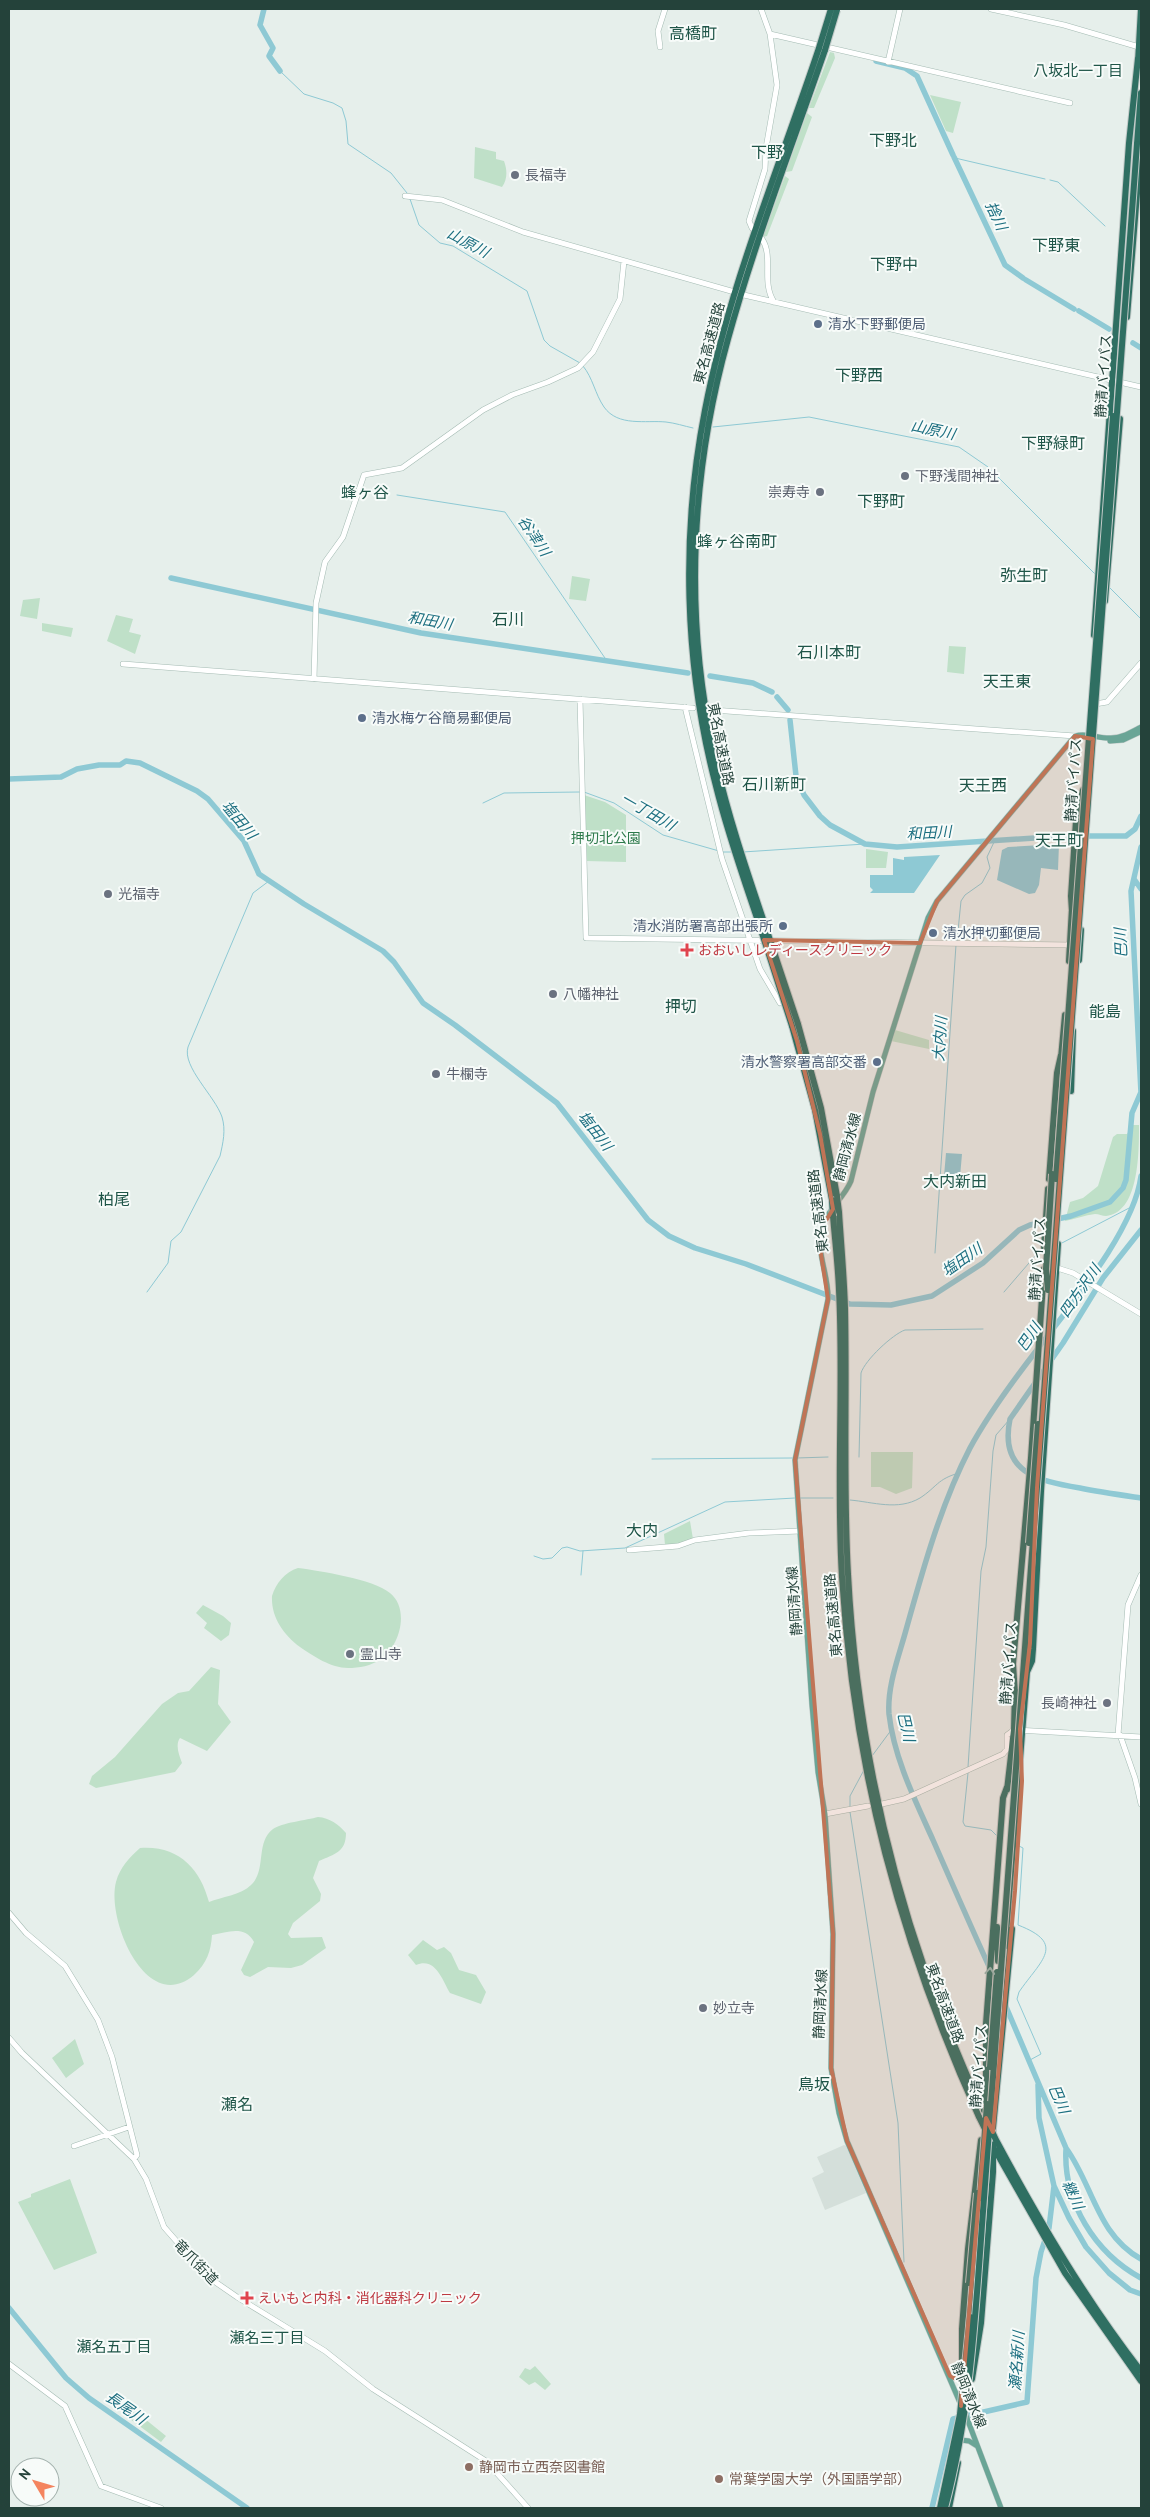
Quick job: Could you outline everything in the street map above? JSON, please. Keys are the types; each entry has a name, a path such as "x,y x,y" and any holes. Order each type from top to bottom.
{"highway":[{"name":"東名高速道路","path":"834,9 745,263 717,356 696,462 690,552 693,649 707,749 725,820 795,1025 834,1198 842,1290 842,1575 848,1656 864,1745 867,1778 895,1882 936,2016 979,2118 995,2150 1034,2216 1141,2381"},
{"name":"静清バイパス","path":"947,2508 968,2391 1135,143 1141,9"},
{"name":"東名高速道路","path":"763,929 730,819 708,720 696,619 696,524 706,437 727,341 820,49"},
{"name":"静清バイパス","path":"1135,143 1141,93"},
{"path":"1084,895 1096,582 1126,179 1135,143"},
{"path":"1072,912 1071,896 1076,821 1090,737 1098,653 1108,591 1138,180 1135,143"},
{"path":"1050,1288 1046,1269 1061,1055 1086,730 1094,704"},
{"path":"1028,1672 1032,1661 1033,1649 1073,1025 1096,748 1094,704"},
{"path":"1050,1288 1063,1194 1071,1091 1073,1025"},
{"path":"1015,1694 1013,1664 1041,1327 1045,1228 1057,1073 1061,1055"},
{"path":"1000,1963 998,1908 1007,1788 1014,1730 1021,1600 1035,1490"},
{"path":"1000,1963 1017,1819 1022,1729 1028,1672 1039,1510 1035,1490"},
{"name":"東名高速道路","path":"864,1745 871,1768 882,1831"},
{"path":"947,2508 966,2416 988,2240 993,2128 1013,1911 1022,1781 1021,1758"},
{"path":"939,2508 960,2403 968,2249 986,2080 988,1997 1003,1798 1007,1788"},
{"name":"東名高速道路","path":"895,1882 925,1971 980,2106 1034,2216"},
{"name":"静清バイパス","path":"939,2508 953,2452 962,2398 988,2122"},
{"path":"976,2348 984,2252 988,2122"},
{"path":"962,2354 968,2284 988,2122"},
{"name":"東名高速道路","path":"1090,2305 1141,2371"}],"main road":[{"path":"1075,736 1123,740 1141,729"},
{"name":"静岡清水線","path":"1001,2508 950,2376 847,2141 830,2068 829,2046 834,1965 825,1814 818,1772 795,1460 828,1299 828,1287 820,1248 822,1227 851,1181 873,1092 920,943 937,901 1075,736"},
{"path":"950,2376 962,2380"},
{"path":"962,2440 969,2440 977,2446"}],"street":[{"path":"660,47 658,31 665,9"},
{"path":"752,228 749,221 766,169 766,148 777,85 770,34 761,9"},
{"path":"888,62 900,9"},
{"path":"991,9 1064,26 1140,48"},
{"path":"770,34 1070,103"},
{"path":"408,197 442,200 522,232 732,291"},
{"path":"762,239 766,246 767,289 775,303"},
{"path":"314,679 316,610 325,562 343,537 364,475 402,468 483,410 512,395 548,382 578,368 593,352 620,299 624,261"},
{"path":"744,294 775,303 1141,387"},
{"path":"1094,704 1109,700 1141,663"},
{"path":"123,664 693,708"},
{"path":"580,699 586,938 1080,945"},
{"path":"685,708 722,859 764,976 780,1003"},
{"path":"713,710 1075,736"},
{"path":"1044,1266 1057,1267 1079,1276 1141,1314"},
{"path":"629,1550 678,1546 695,1540 749,1533 800,1531"},
{"path":"1141,1575 1128,1605 1119,1735 1135,1778 1141,1804"},
{"path":"882,1804 904,1800 1003,1754 1007,1749 1007,1736 1014,1730 1141,1737"},
{"path":"825,1814 868,1806"},
{"path":"9,1913 26,1933 65,1966 98,2020 112,2056 137,2155 134,2159"},
{"name":"竜爪街道","path":"9,2038 22,2054 134,2159 146,2180 164,2227 208,2278 237,2298 325,2351 375,2390 486,2462 528,2508"},
{"path":"74,2146 129,2127"},
{"path":"9,2364 65,2406 101,2486 162,2508"}],"highlighted area":[{"path":"1075,736 1093,739 1037,1488 1030,1643 1020,1729 1022,1781 1015,1891 993,2132 986,2118 961,2406 962,2382 950,2376 847,2141 831,2068 833,1934 795,1460 828,1299 820,1248 822,1227 833,1209 820,1134 797,1041 764,940 920,943 937,901 963,867"}],"shaded area":[{"path":"844,2145 866,2193 825,2210 812,2178 824,2172 817,2157"}],"green space":[{"path":"830,52 834,53 835,58 814,108 809,108"},
{"path":"930,95 961,102 953,133 946,131"},
{"path":"807,113 812,117 792,171 786,172"},
{"path":"475,147 496,152 496,159 504,161 506,174 502,187 474,178"},
{"path":"785,176 789,179 767,236 763,237"},
{"path":"572,576 590,579 586,601 569,599"},
{"path":"40,598 37,619 20,616 23,600"},
{"path":"116,615 133,619 129,632 141,635 135,654 107,641"},
{"path":"42,623 73,628 71,637 42,631"},
{"path":"949,646 966,647 964,674 947,672"},
{"name":"押切北公園","path":"584,795 605,802 626,815 626,862 586,861"},
{"path":"866,849 888,852 886,868 866,868"},
{"path":"895,1030 929,1040 929,1049 891,1041"},
{"path":"1133,1125 1139,1125 1138,1164 1126,1204 1117,1212 1106,1216 1095,1214 1065,1221 1070,1202 1083,1198 1098,1186 1113,1137 1117,1134 1127,1134"},
{"path":"871,1452 913,1452 912,1488 896,1494 880,1487 871,1487"},
{"path":"690,1521 693,1539 677,1544 665,1545 664,1534"},
{"path":"298,1568 359,1580 382,1588 390,1593 400,1608 401,1617 397,1637 388,1653 369,1665 348,1668 322,1661 294,1642 283,1631 276,1618 272,1596 282,1579 289,1572"},
{"path":"203,1605 223,1616 231,1623 229,1635 221,1641 204,1628 207,1623 196,1613"},
{"path":"211,1667 220,1670 218,1704 231,1722 207,1751 180,1738 178,1747 182,1763 175,1772 96,1788 89,1784 92,1776 115,1757 162,1704 178,1693 189,1691"},
{"path":"318,1817 337,1824 346,1833 344,1844 338,1851 319,1861 313,1878 321,1894 320,1901 293,1923 288,1934 291,1938 322,1937 326,1948 302,1965 291,1968 268,1967 250,1977 244,1975 241,1970 254,1942 250,1937 246,1933 236,1931 212,1935 211,1946 202,1966 194,1975 176,1984 160,1983 146,1973 133,1958 117,1918 116,1882 123,1867 140,1848 166,1850 185,1861 200,1879 209,1902 236,1893 251,1885 259,1872 264,1842 273,1829 288,1823"},
{"path":"423,1940 437,1950 444,1947 451,1953 459,1970 476,1975 486,1992 481,2004 450,1993 438,1971 429,1964 416,1965 408,1955"},
{"path":"75,2039 84,2064 66,2078 52,2058"},
{"path":"70,2179 97,2253 54,2270 18,2202 31,2197 31,2194"},
{"path":"535,2366 551,2384 545,2390 535,2382 529,2385 519,2377 525,2368 530,2370"},
{"path":"126,2409 134,2410 166,2436 161,2442 122,2413"}],"water":[{"path":"1059,844 1058,870 1041,868 1039,885 1035,893 1029,894 997,880 1002,850 1008,847"},
{"path":"940,855 914,893 870,893 873,890 870,887 870,875 893,875 893,858 904,860 904,857"},
{"path":"946,1153 962,1154 960,1177 944,1176"}],"waterway":[{"name":"山原川","path":"264,9 260,25 273,48 269,56 280,71"},
{"name":"捨川","path":"876,61 905,68 917,76 953,155"},
{"name":"山原川","path":"280,71 304,94 333,103 342,108 346,121 348,144 391,173 407,193"},
{"name":"捨川","path":"954,157 1005,265 1023,278"},
{"name":"捨川","path":"955,158 1045,179"},
{"name":"捨川","path":"1050,180 1058,182 1105,226"},
{"name":"山原川","path":"410,199 419,225 440,243 453,246 527,291 544,340 550,346 580,363"},
{"name":"捨川","path":"1026,280 1074,309"},
{"name":"捨川","path":"1079,311 1109,329"},
{"name":"捨川","path":"1133,343 1141,348"},
{"name":"山原川","path":"583,366 604,407 617,418 633,421 669,422 693,428"},
{"name":"山原川","path":"713,427 809,417 959,447 988,467 1095,574"},
{"name":"谷津川","path":"397,495 505,512 607,661"},
{"name":"和田川","path":"171,578 421,633 688,673"},
{"name":"山原川","path":"1109,587 1141,619"},
{"name":"和田川","path":"710,676 753,683 772,692"},
{"name":"和田川","path":"777,697 788,710"},
{"name":"和田川","path":"790,720 796,776 804,795 820,816 830,825 865,844 897,847 1065,836 1126,836 1135,829 1141,816"},
{"name":"塩田川","path":"9,779 61,777 77,769 99,765 120,765 126,761 140,763 197,791 208,799 244,841 259,874 304,904 383,951 394,962 423,1003 455,1025 557,1103 648,1220 669,1236 695,1248 746,1264 850,1304 891,1305 932,1296 983,1263 1019,1230 1030,1225 1071,1216 1110,1202 1123,1188 1126,1180 1132,1113 1141,1092"},
{"name":"一丁田川","path":"483,803 504,793 580,792"},
{"name":"一丁田川","path":"584,792 614,803 663,835 719,851"},
{"name":"大内川","path":"957,941 961,901 965,895 982,883 990,868 987,857 995,840"},
{"name":"一丁田川","path":"743,852 865,844"},
{"name":"巴川","path":"1141,847 1131,891 1141,1093"},
{"name":"一丁田川","path":"723,852 731,852"},
{"path":"1134,879 1141,889"},
{"path":"147,1292 168,1263 171,1241 181,1232 220,1156 224,1132 222,1117 194,1072 187,1055 188,1047 253,893 269,881"},
{"name":"大内川","path":"935,1253 956,945"},
{"name":"巴川","path":"997,1984 900,1763 889,1714 890,1693 897,1661 941,1514 970,1448 1000,1400 1080,1293 1113,1245 1136,1198 1141,1176"},
{"path":"1060,1244 1133,1206"},
{"name":"四方沢川","path":"1141,1230 1103,1278 1063,1343 1010,1419 1008,1437 1010,1451 1016,1462 1025,1471 1036,1477 1049,1482 1141,1498"},
{"path":"1004,1292 1035,1256 1045,1251"},
{"path":"859,1457 861,1373 868,1361 880,1348 905,1330 983,1329"},
{"path":"968,1767 981,1571 986,1547 993,1451 996,1435 1010,1419"},
{"path":"797,1458 828,1457"},
{"path":"652,1459 793,1458"},
{"path":"850,1500 885,1505 912,1502 926,1494 941,1481 959,1473"},
{"path":"534,1556 543,1559 552,1558 562,1548 567,1547 580,1551 625,1548 725,1502 795,1498"},
{"path":"799,1498 833,1498"},
{"path":"581,1575 583,1551"},
{"path":"872,1756 892,1729"},
{"path":"850,1808 850,1796 864,1770"},
{"path":"968,1773 963,1822 965,1826 991,1830 997,1836"},
{"path":"850,1812 898,2123 904,2262"},
{"path":"1017,1845 1023,1848 1018,1925 1033,1932 1042,1939 1046,1946 1041,1962 1019,1992 1017,1999 1041,2054 1030,2060"},
{"name":"巴川","path":"1004,2002 1066,2148 1075,2162 1097,2208 1115,2237 1126,2249 1141,2259"},
{"name":"継川","path":"1038,2085 1039,2118 1054,2186 1069,2218 1086,2247 1109,2273 1130,2290 1141,2294"},
{"name":"長尾川","path":"1066,2149 1066,2169 1070,2188 1076,2207 1085,2224 1109,2255 1141,2278"},
{"name":"瀬名新川","path":"932,2508 953,2419 1027,2402 1036,2278 1041,2252 1049,2228 1054,2186"},
{"name":"長尾川","path":"9,2308 66,2378 89,2398 247,2508"}],"place":[{"name":"長福寺","path":"515,175"},
{"name":"清水下野郵便局","path":"818,324"},
{"name":"下野浅間神社","path":"905,476"},
{"name":"崇寿寺","path":"820,492"},
{"name":"清水梅ケ谷簡易郵便局","path":"362,718"},
{"name":"光福寺","path":"108,894"},
{"name":"清水消防署高部出張所","path":"783,926"},
{"name":"清水押切郵便局","path":"933,933"},
{"name":"おおいしレディースクリニック","path":"687,950"},
{"name":"八幡神社","path":"553,994"},
{"name":"清水警察署高部交番","path":"877,1062"},
{"name":"牛欄寺","path":"436,1074"},
{"name":"霊山寺","path":"350,1654"},
{"name":"長崎神社","path":"1107,1703"},
{"name":"妙立寺","path":"703,2008"},
{"name":"えいもと内科・消化器科クリニック","path":"247,2298"},
{"name":"静岡市立西奈図書館","path":"469,2467"},
{"name":"常葉学園大学（外国語学部）","path":"719,2479"}],"district":[{"name":"高橋町","path":"693,33"},
{"name":"八坂北一丁目","path":"1078,71"},
{"name":"下野北","path":"893,140"},
{"name":"下野","path":"767,152"},
{"name":"下野東","path":"1056,245"},
{"name":"下野中","path":"894,264"},
{"name":"下野西","path":"859,375"},
{"name":"下野緑町","path":"1053,443"},
{"name":"蜂ヶ谷","path":"365,492"},
{"name":"下野町","path":"881,501"},
{"name":"蜂ヶ谷南町","path":"737,541"},
{"name":"弥生町","path":"1024,575"},
{"name":"石川","path":"508,619"},
{"name":"石川本町","path":"829,652"},
{"name":"天王東","path":"1007,681"},
{"name":"石川新町","path":"774,784"},
{"name":"天王西","path":"983,785"},
{"name":"天王町","path":"1059,840"},
{"name":"押切","path":"681,1006"},
{"name":"能島","path":"1105,1011"},
{"name":"大内新田","path":"955,1181"},
{"name":"柏尾","path":"114,1199"},
{"name":"大内","path":"642,1530"},
{"name":"鳥坂","path":"814,2084"},
{"name":"瀬名","path":"237,2104"},
{"name":"瀬名三丁目","path":"267,2338"},
{"name":"瀬名五丁目","path":"114,2347"}]}
